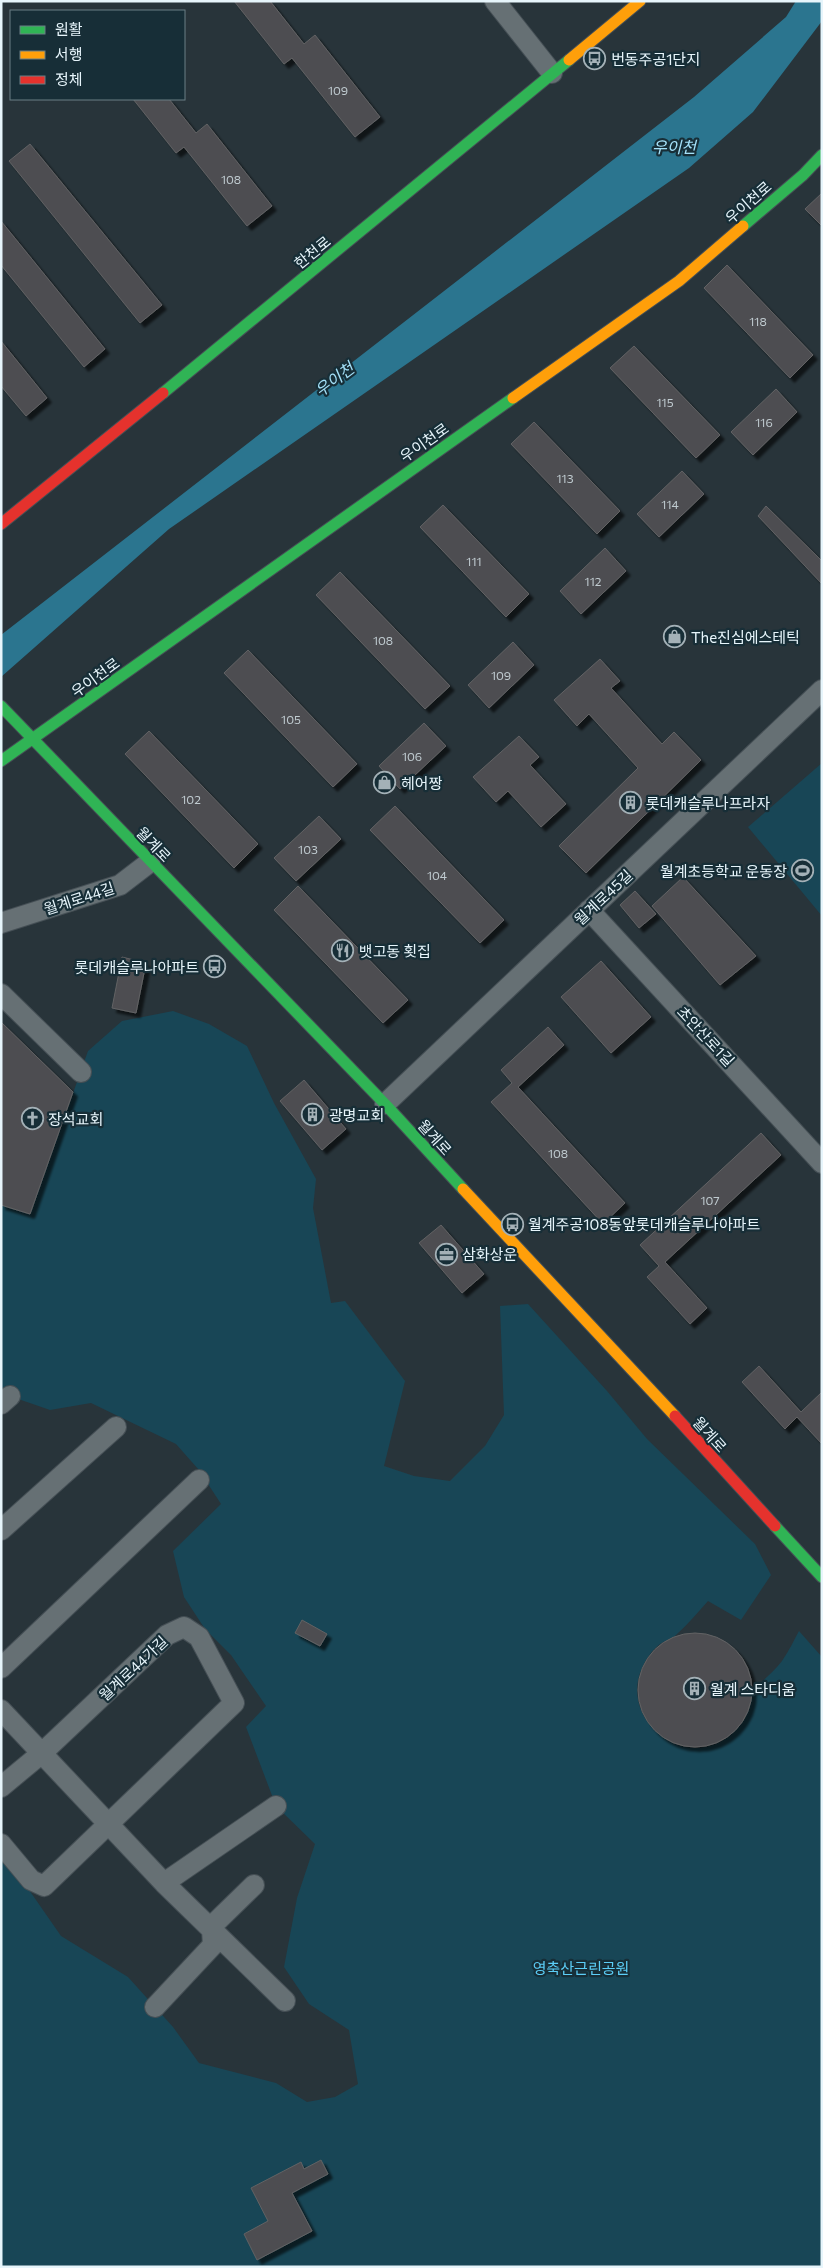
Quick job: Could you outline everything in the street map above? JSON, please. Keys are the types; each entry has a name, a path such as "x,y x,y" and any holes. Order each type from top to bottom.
{"main road":[{"name":"한천로","path":"1,524 390,208 640,1"},
{"name":"우이천로","path":"1,761 679,281 822,155"},
{"name":"월계로","path":"1,706 385,1104 822,1577"}],"street":[{"path":"495,1 552,73"},
{"name":"월계로45길","path":"385,1104 822,690"},
{"name":"월계로44길","path":"1,923 120,885 150,862"},
{"name":"초안산로1길","path":"589,910 822,1163"},
{"path":"1,994 81,1072"},
{"path":"1,1530 116,1427"},
{"path":"1,1668 199,1480"},
{"name":"월계로44가길","path":"42,1753 167,1635 184,1627 200,1637 234,1704 108,1824"},
{"path":"1,1710 164,1883 285,2002"},
{"path":"1,1787 42,1753"},
{"path":"164,1883 276,1806"},
{"path":"1,1844 32,1880 44,1886 108,1824"},
{"path":"155,2007 212,1945 212,1930 216,1922 254,1885"}],"green space":[{"name":"월계초등학교 운동장","path":"822,763 822,916 748,827"},
{"name":"영축산근린공원","path":"173,1011 209,1024 247,1046 274,1103 316,1179 313,1208 331,1303 345,1301 405,1381 384,1466 414,1476 450,1481 485,1446 504,1415 500,1306 528,1304 607,1391 647,1439 755,1544 771,1575 741,1620 708,1601 677,1634 660,1644 652,1652 642,1668 637,1686 639,1703 646,1719 657,1732 671,1742 687,1747 705,1747 722,1741 739,1726 750,1706 751,1696 782,1661 799,1631 822,1657 822,2267 1,2267 1,1856 27,1887 61,1936 128,1977 173,2027 199,2063 276,2083 307,2102 335,2097 358,2084 349,2030 309,2004 284,1967 297,1898 315,1844 276,1806 246,1727 266,1706 231,1655 205,1629 184,1597 173,1551 221,1504 199,1470 176,1444 91,1403 50,1410 1,1393 1,1205 30,1214 88,1051 122,1021"}],"water":[{"name":"우이천","path":"796,1 822,1 822,21 753,112 689,168 169,529 1,677 1,635 694,97 786,17"}],"building":[{"path":"234,1 270,1 304,44 315,35 380,117 355,137 292,58 284,64"},
{"path":"134,100 170,100 196,133 207,124 272,206 247,226 184,147 176,153"},
{"path":"30,144 162,305 140,323 9,161"},
{"path":"822,193 822,226 805,209"},
{"path":"1,221 105,349 84,367 1,265"},
{"path":"727,265 813,355 790,378 704,288"},
{"path":"1,341 47,398 26,416 1,386"},
{"path":"634,346 720,435 696,458 610,368"},
{"path":"776,389 797,412 753,455 731,432"},
{"path":"534,422 620,511 597,534 511,444"},
{"path":"682,471 704,494 659,537 637,514"},
{"path":"443,505 529,594 506,617 420,527"},
{"path":"766,506 822,561 822,584 758,516"},
{"path":"605,548 626,571 581,614 560,591"},
{"path":"340,572 450,686 425,709 316,595"},
{"path":"513,642 534,665 489,708 468,685"},
{"path":"248,650 357,764 333,787 224,673"},
{"path":"600,659 620,681 611,688 662,744 674,732 701,760 586,873 559,846 638,768 589,714 577,726 554,700"},
{"path":"424,723 446,746 400,789 379,766"},
{"path":"149,731 258,844 234,868 125,754"},
{"path":"519,736 539,757 530,765 566,804 541,827 508,791 496,802 473,777"},
{"path":"395,806 504,920 480,943 370,830"},
{"path":"319,816 341,839 296,881 274,858"},
{"path":"683,877 756,956 720,985 652,906"},
{"path":"298,886 408,1000 383,1023 274,910"},
{"path":"635,891 656,914 639,928 620,905"},
{"path":"122,957 146,963 136,1013 112,1008"},
{"path":"601,961 651,1017 611,1053 561,997"},
{"name":"장석교회","path":"1,1022 73,1092 30,1214 1,1205"},
{"path":"548,1027 564,1045 518,1087 625,1203 603,1224 491,1102 512,1083 501,1070"},
{"name":"광명교회","path":"304,1080 346,1129 322,1150 280,1101"},
{"path":"761,1133 781,1155 665,1262 707,1308 690,1324 647,1277 659,1266 640,1245"},
{"path":"441,1225 484,1274 462,1293 419,1243"},
{"path":"759,1366 801,1412 822,1392 822,1444 797,1417 785,1429 742,1382"},
{"path":"302,1620 327,1634 320,1646 295,1633"},
{"name":"월계 스타디움","path":"695,1633 717,1637 735,1650 748,1668 752,1690 748,1712 735,1730 717,1743 695,1747 673,1743 655,1730 642,1712 638,1690 642,1668 655,1650 673,1637"},
{"path":"321,2160 328,2174 292,2193 312,2231 257,2260 244,2234 268,2221 251,2188 301,2162 304,2169"}],"traffic: fast":[{"path":"163,393 569,60"},
{"path":"743,226 803,175 822,155"},
{"path":"1,761 513,398"},
{"path":"1,706 385,1104 463,1189"},
{"path":"775,1526 822,1577"}],"traffic: slow":[{"path":"569,60 640,1"},
{"path":"513,398 679,281 743,226"},
{"path":"463,1189 675,1416"}],"traffic: jam":[{"path":"1,524 163,393"},
{"path":"675,1416 775,1526"}],"place":[{"name":"번동주공1단지","path":"595,59"},
{"name":"The진심에스테틱","path":"675,637"},
{"name":"헤어짱","path":"385,783"},
{"name":"롯데캐슬루나프라자","path":"630,803"},
{"name":"월계초등학교 운동장","path":"803,871"},
{"name":"뱃고동 횟집","path":"343,951"},
{"name":"롯데캐슬루나아파트","path":"215,967"},
{"name":"광명교회","path":"313,1115"},
{"name":"장석교회","path":"32,1119"},
{"name":"월계주공108동앞롯데캐슬루나아파트","path":"512,1224"},
{"name":"삼화상운","path":"446,1254"},
{"name":"월계 스타디움","path":"694,1689"}]}
